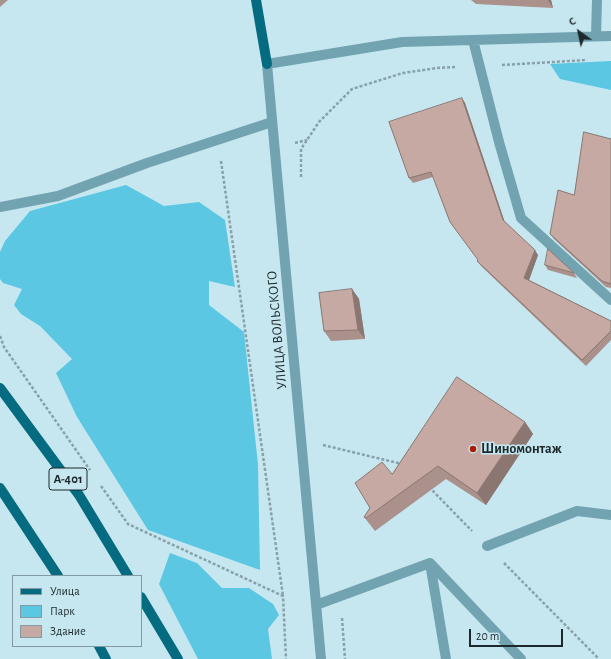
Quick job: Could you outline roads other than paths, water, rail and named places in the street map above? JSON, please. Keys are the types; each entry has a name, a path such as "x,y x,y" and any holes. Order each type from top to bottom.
{"main road":[{"name":"УЛИЦА ВОЛЬСКОГО","path":"256,0 266,64"},
{"name":"А-401","path":"0,388 79,495 127,575"},
{"path":"0,488 57,575"},
{"path":"142,599 178,659"},
{"path":"99,647 106,659"}],"street":[{"path":"596,36 597,0"},
{"path":"266,64 402,42 611,36"},
{"path":"474,40 499,142 521,218 611,300"},
{"name":"УЛИЦА ВОЛЬСКОГО","path":"266,64 321,659"},
{"path":"0,207 58,196 147,162 272,122"},
{"path":"487,546 577,511 611,515"},
{"path":"316,605 430,563"},
{"path":"430,563 446,659"},
{"path":"430,563 521,659"}],"place":[{"name":"Шиномонтаж","path":"473,449"}]}
